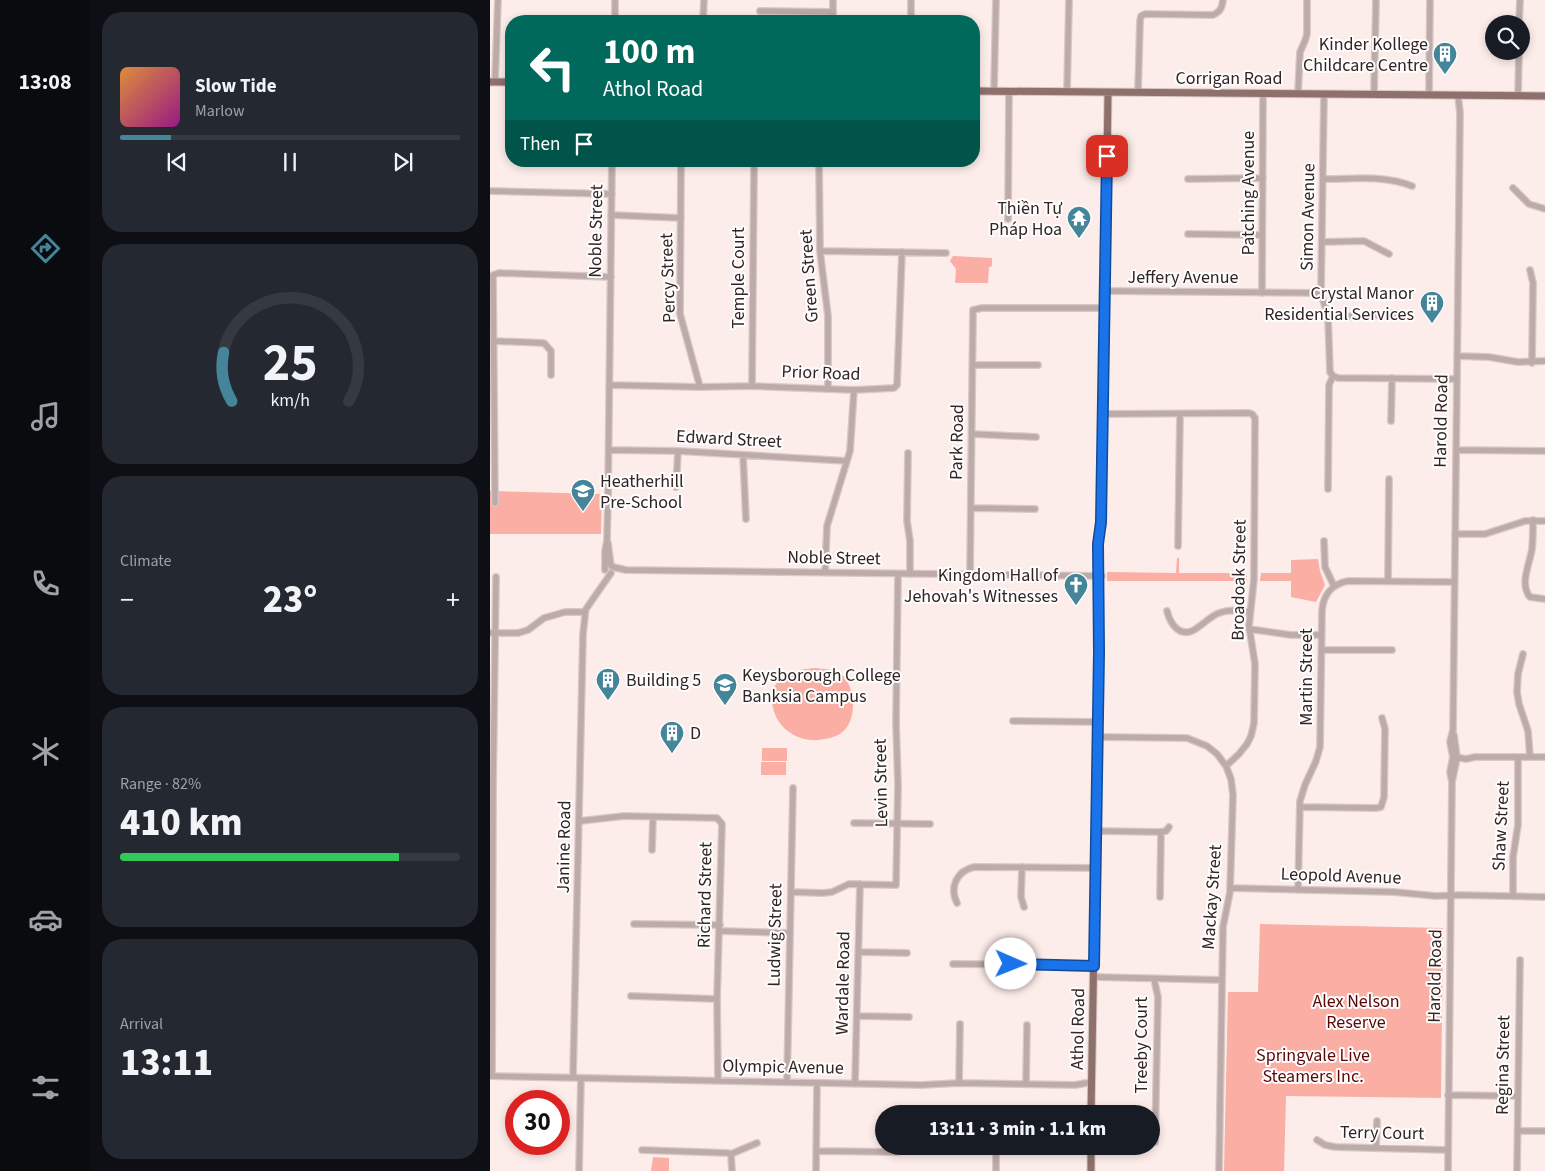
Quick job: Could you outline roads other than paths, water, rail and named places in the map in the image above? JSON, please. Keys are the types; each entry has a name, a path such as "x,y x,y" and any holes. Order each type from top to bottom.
{"main road":[{"name":"Corrigan Road","path":"980,91 1545,96"},
{"name":"Athol Road","path":"1092,1105 1100,614 1102,597 1100,576 1103,544 1101,522 1108,92"},
{"path":"1090,1171 1091,1155"}],"street":[{"path":"493,82 498,0"},
{"path":"615,0 615,15"},
{"path":"703,15 704,0"},
{"path":"833,0 833,15"},
{"path":"910,15 911,0"},
{"path":"994,91 996,0"},
{"path":"1068,92 1069,0"},
{"path":"1141,16 1145,14 1213,15 1218,13 1223,0"},
{"path":"1298,93 1300,52 1307,34 1307,0"},
{"path":"1374,94 1376,0"},
{"path":"1429,95 1430,0"},
{"path":"1519,15 1520,0"},
{"path":"760,11 833,12"},
{"path":"1136,11 1141,16"},
{"path":"1138,92 1141,16"},
{"path":"1518,96 1519,60"},
{"path":"1008,219 1009,91"},
{"name":"Patching Avenue","path":"1262,293 1263,93"},
{"name":"Simon Avenue","path":"1324,94 1322,293 1328,317 1330,372 1333,376 1329,385 1328,489"},
{"name":"Harold Road","path":"1448,1171 1452,782 1450,769 1456,757 1450,747 1452,730 1460,95"},
{"name":"Noble Street","path":"612,167 607,541 610,570 1100,576"},
{"name":"Percy Street","path":"682,167 680,314 700,387"},
{"name":"Green Street","path":"820,167 820,252 828,316 828,388"},
{"name":"Temple Court","path":"752,386 754,169"},
{"path":"1188,179 1263,178"},
{"path":"1324,179 1394,180 1412,186"},
{"path":"1513,188 1529,204 1545,209"},
{"path":"490,191 612,194"},
{"path":"612,215 681,218"},
{"path":"1188,234 1262,235"},
{"path":"1322,242 1364,241 1389,254"},
{"path":"820,252 946,253"},
{"name":"Prior Road","path":"609,385 752,386 854,390 889,390 894,388 897,385 902,252"},
{"path":"1530,270 1533,283 1532,362"},
{"path":"495,503 493,275 499,273 611,277"},
{"name":"Jeffery Avenue","path":"1104,291 1322,293"},
{"name":"Park Road","path":"970,575 974,365 973,310 982,308 1104,308"},
{"path":"1328,317 1384,315 1396,312"},
{"path":"494,341 544,343 551,351 551,374"},
{"path":"1457,356 1489,357 1513,362 1545,361"},
{"path":"974,365 1038,365"},
{"path":"1333,376 1338,378 1456,378"},
{"path":"1391,421 1392,378"},
{"path":"825,572 827,526 847,461 851,440 854,390"},
{"name":"Broadoak Street","path":"1180,414 1249,413 1254,416 1256,421 1254,572 1249,629 1255,664 1254,723 1247,744 1226,766"},
{"path":"1103,414 1180,414 1178,546"},
{"path":"972,434 1036,437"},
{"name":"Edward Street","path":"609,450 678,451 847,461"},
{"path":"1456,450 1545,451"},
{"path":"676,487 678,451"},
{"path":"908,453 907,520 910,541 910,574"},
{"path":"743,455 746,519"},
{"path":"1388,581 1389,479"},
{"path":"971,508 1035,509"},
{"path":"1533,520 1532,548 1526,571 1526,588 1530,596 1545,598"},
{"path":"1455,534 1485,534 1517,523 1533,520 1545,521"},
{"path":"1324,541 1325,567 1334,586 1348,581 1454,582"},
{"path":"493,633 523,632 544,618 562,614 583,614 610,570"},
{"name":"Levin Street","path":"791,892 832,892 849,884 896,885 898,574"},
{"path":"491,1076 493,633 496,577"},
{"name":"Martin Street","path":"1298,890 1300,807 1303,791 1320,747 1322,604 1334,586"},
{"path":"1167,611 1175,628 1181,632 1196,629 1220,612 1231,610 1250,612"},
{"name":"Janine Road","path":"573,1078 583,614"},
{"path":"1249,629 1291,635 1322,635"},
{"path":"1322,650 1392,650"},
{"path":"1523,654 1518,674 1517,692 1528,731 1530,757"},
{"path":"1300,807 1381,807 1384,798 1385,729 1382,718"},
{"path":"1013,721 1098,722"},
{"name":"Mackay Street","path":"1098,737 1187,738 1207,746 1217,754 1226,766 1231,779 1233,790 1230,888 1223,921 1218,1171"},
{"path":"1456,757 1545,757"},
{"name":"Shaw Street","path":"1513,896 1513,857 1518,825 1518,757"},
{"name":"Ludwig Street","path":"788,1082 793,788"},
{"name":"Richard Street","path":"580,821 624,816 717,818 722,824 717,999 718,1081"},
{"path":"652,850 654,817"},
{"path":"854,823 930,824"},
{"path":"1096,831 1161,832 1166,831 1169,827"},
{"path":"1160,897 1161,832"},
{"path":"956,903 954,885 960,874 978,866 1096,868"},
{"path":"1022,867 1021,897 1024,907"},
{"name":"Wardale Road","path":"855,1084 860,884"},
{"name":"Leopold Avenue","path":"1230,888 1394,892 1430,896 1545,897"},
{"path":"634,924 790,933"},
{"path":"859,952 907,952"},
{"name":"Regina Street","path":"1518,1171 1520,960"},
{"path":"953,964 1094,966"},
{"path":"1094,977 1222,980"},
{"name":"Treeby Court","path":"1154,978 1158,997 1156,1105"},
{"path":"631,996 717,999"},
{"path":"858,1016 909,1017"},
{"path":"959,1083 960,1024"},
{"path":"1026,1084 1027,1025"},
{"name":"Olympic Avenue","path":"491,1076 855,1084 926,1085 959,1083 1092,1086"},
{"path":"579,1171 581,1078"},
{"path":"816,1171 817,1083"},
{"path":"1448,1095 1518,1096"},
{"path":"1376,1148 1377,1121"},
{"path":"1518,1131 1545,1131"},
{"name":"Terry Court","path":"1317,1140 1330,1147 1448,1150"},
{"path":"642,1150 728,1152 732,1154 757,1143"},
{"path":"816,1151 875,1152"},
{"path":"732,1154 732,1171"},
{"path":"996,1155 996,1171"}],"place":[{"name":"Kinder Kollege Childcare Centre","path":"1445,75"},
{"name":"Thiền Tự Pháp Hoa","path":"1079,239"},
{"name":"Crystal Manor Residential Services","path":"1432,324"},
{"name":"Heatherhill Pre-School","path":"583,512"},
{"name":"Kingdom Hall of Jehovah's Witnesses","path":"1076,606"},
{"name":"Building 5","path":"608,701"},
{"name":"Keysborough College Banksia Campus","path":"725,706"},
{"name":"D","path":"672,754"}],"park label":[{"name":"Alex Nelson Reserve","path":"1356,1011"},
{"name":"Springvale Live Steamers Inc.","path":"1313,1065"}]}
